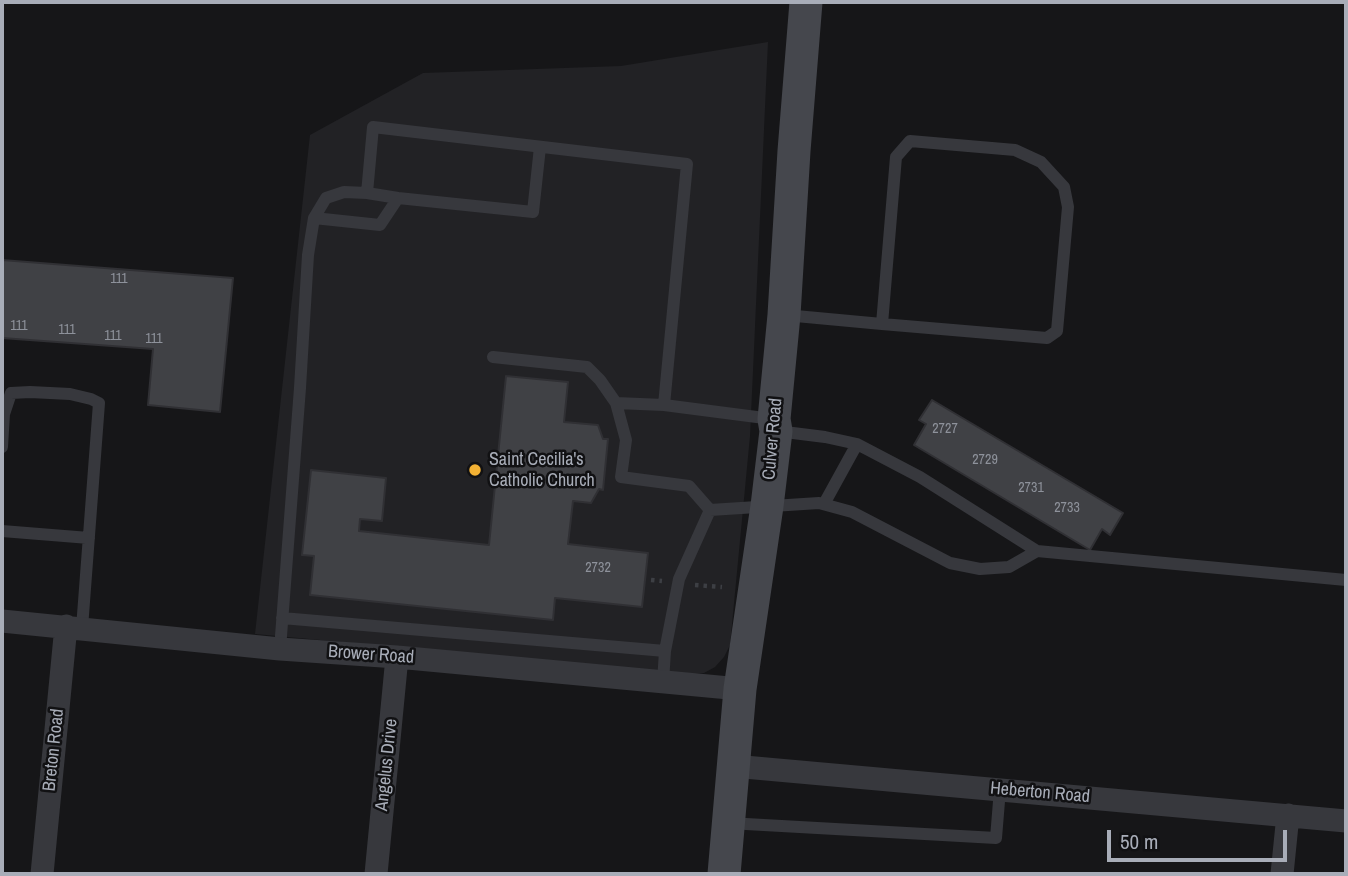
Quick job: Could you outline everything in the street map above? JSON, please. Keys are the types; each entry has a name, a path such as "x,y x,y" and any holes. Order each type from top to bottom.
{"main road":[{"name":"Culver Road","path":"723,874 740,689 767,506 775,425 806,2"}],"street":[{"name":"Brower Road","path":"2,621 280,649 397,657 740,689"},
{"name":"Breton Road","path":"42,874 74,627"},
{"name":"Angelus Drive","path":"376,874 397,657"},
{"name":"Heberton Road","path":"733,765 1346,821"},
{"path":"1282,874 1288,815"}],"lane":[{"path":"366,193 373,127 687,164 664,405"},
{"path":"785,315 883,324 1047,338 1057,331 1068,207 1064,187 1041,162 1015,150 910,141 896,156 883,324"},
{"path":"280,649 308,255 314,218 326,198 344,192 533,212 540,147"},
{"path":"314,218 380,225 398,198"},
{"path":"493,357 587,367 616,403 626,440 621,477 689,486 710,510"},
{"path":"2,447 4,414 11,393 70,394 99,403 89,538 74,627"},
{"path":"616,403 664,405 775,425 858,444 920,477 1037,551 1346,580"},
{"path":"824,505 858,444"},
{"path":"710,510 819,503 852,512 950,564 980,569 1009,567 1037,551"},
{"path":"663,682 680,579 710,510"},
{"path":"2,531 89,538"},
{"path":"282,618 666,651"},
{"path":"728,823 996,838 1000,789"}],"shaded area":[{"path":"768,42 750,436 730,645 724,657 715,667 704,673 690,674 255,634 310,135 423,73 621,66"}],"building":[{"path":"2,260 233,278 220,412 148,405 153,349 2,338"},
{"path":"506,376 568,382 564,422 598,425 603,439 608,439 603,490 599,489 591,503 573,501 568,544 648,553 642,607 555,598 553,620 310,595 314,556 302,555 311,470 386,478 382,521 360,519 359,531 489,545"},
{"path":"932,400 1123,513 1110,535 1102,529 1090,550 914,445 926,424 919,420"}],"place":[{"name":"Saint Cecilia's Catholic Church","path":"475,470"}]}
